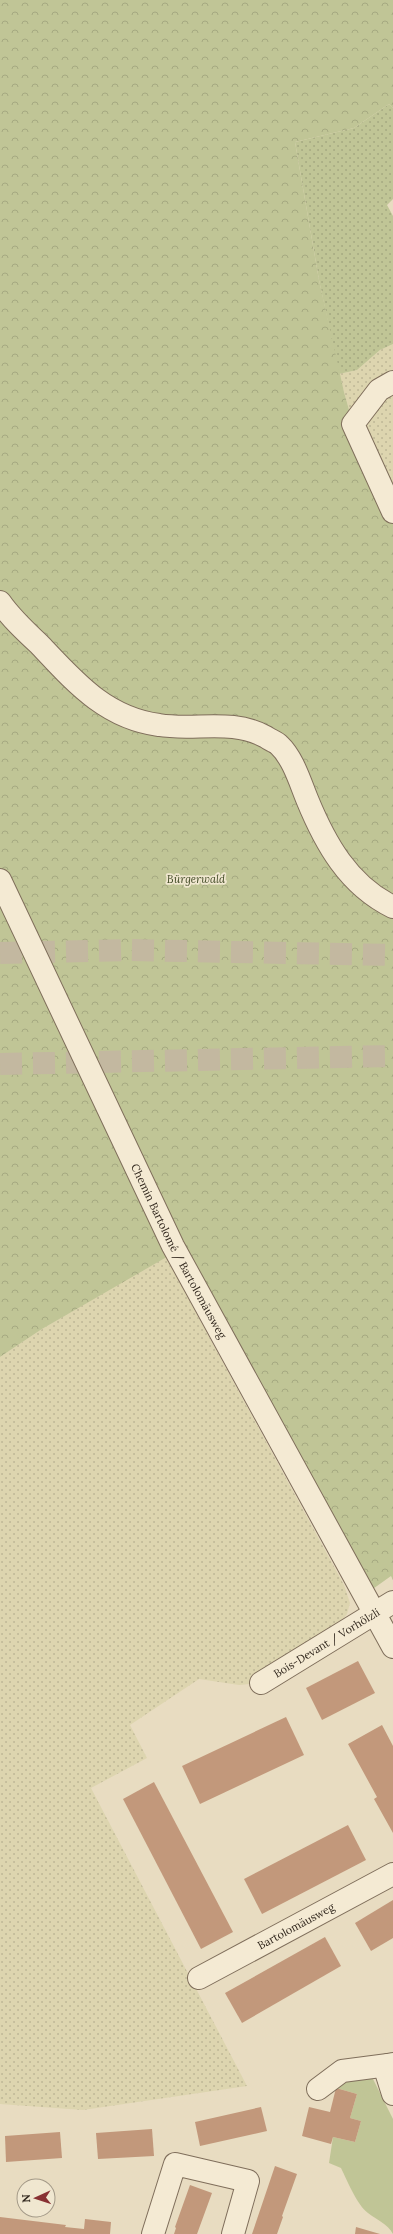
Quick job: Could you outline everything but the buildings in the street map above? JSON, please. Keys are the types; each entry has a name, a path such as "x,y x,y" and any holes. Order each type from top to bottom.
{"street":[{"path":"393,382 379,390 353,424 388,485 393,512"},
{"path":"0,602 78,685 103,706 130,718 159,725 231,726 256,732 279,745 301,784 319,830 336,858 355,880 381,901 393,907"},
{"name":"Chemin Bartolomé / Bartolomäusweg","path":"0,880 173,1246 375,1614"},
{"name":"Bois-Devant / Vorhölzli","path":"261,1683 393,1602"},
{"path":"375,1614 393,1647"},
{"name":"Bartolomäusweg","path":"199,1978 393,1874"},
{"path":"318,2089 342,2071 390,2064 387,2075 393,2094"},
{"path":"153,2234 175,2164 248,2181 243,2205 233,2234"}],"shaded area":[{"path":"393,344 393,512 353,424 339,374 357,370 380,350"},
{"path":"165,1256 344,1585 350,1603 347,1614 344,1618 283,1659 284,1662 250,1684 239,1685 199,1679 130,1725 147,1758 91,1788 247,2086 83,2110 0,2104 0,1357 42,1329"}],"green space":[{"name":"Bürgerwald","path":"0,0 393,0 393,108 389,104 354,128 295,142 319,280 344,392 353,424 393,512 393,1580 391,1576 370,1591 184,1247 42,1329 0,1357"},
{"path":"389,104 393,108 393,199 387,205 393,216 393,344 380,350 357,370 339,374 319,280 295,142 354,128"},
{"path":"372,2077 393,2119 393,2234 388,2227 368,2213 360,2204 341,2168 329,2163 333,2137 355,2142 361,2121 350,2118 357,2094 336,2088 338,2083"}],"tunnel":[{"path":"0,953 130,950 393,955"},
{"path":"0,1064 393,1056"}]}
